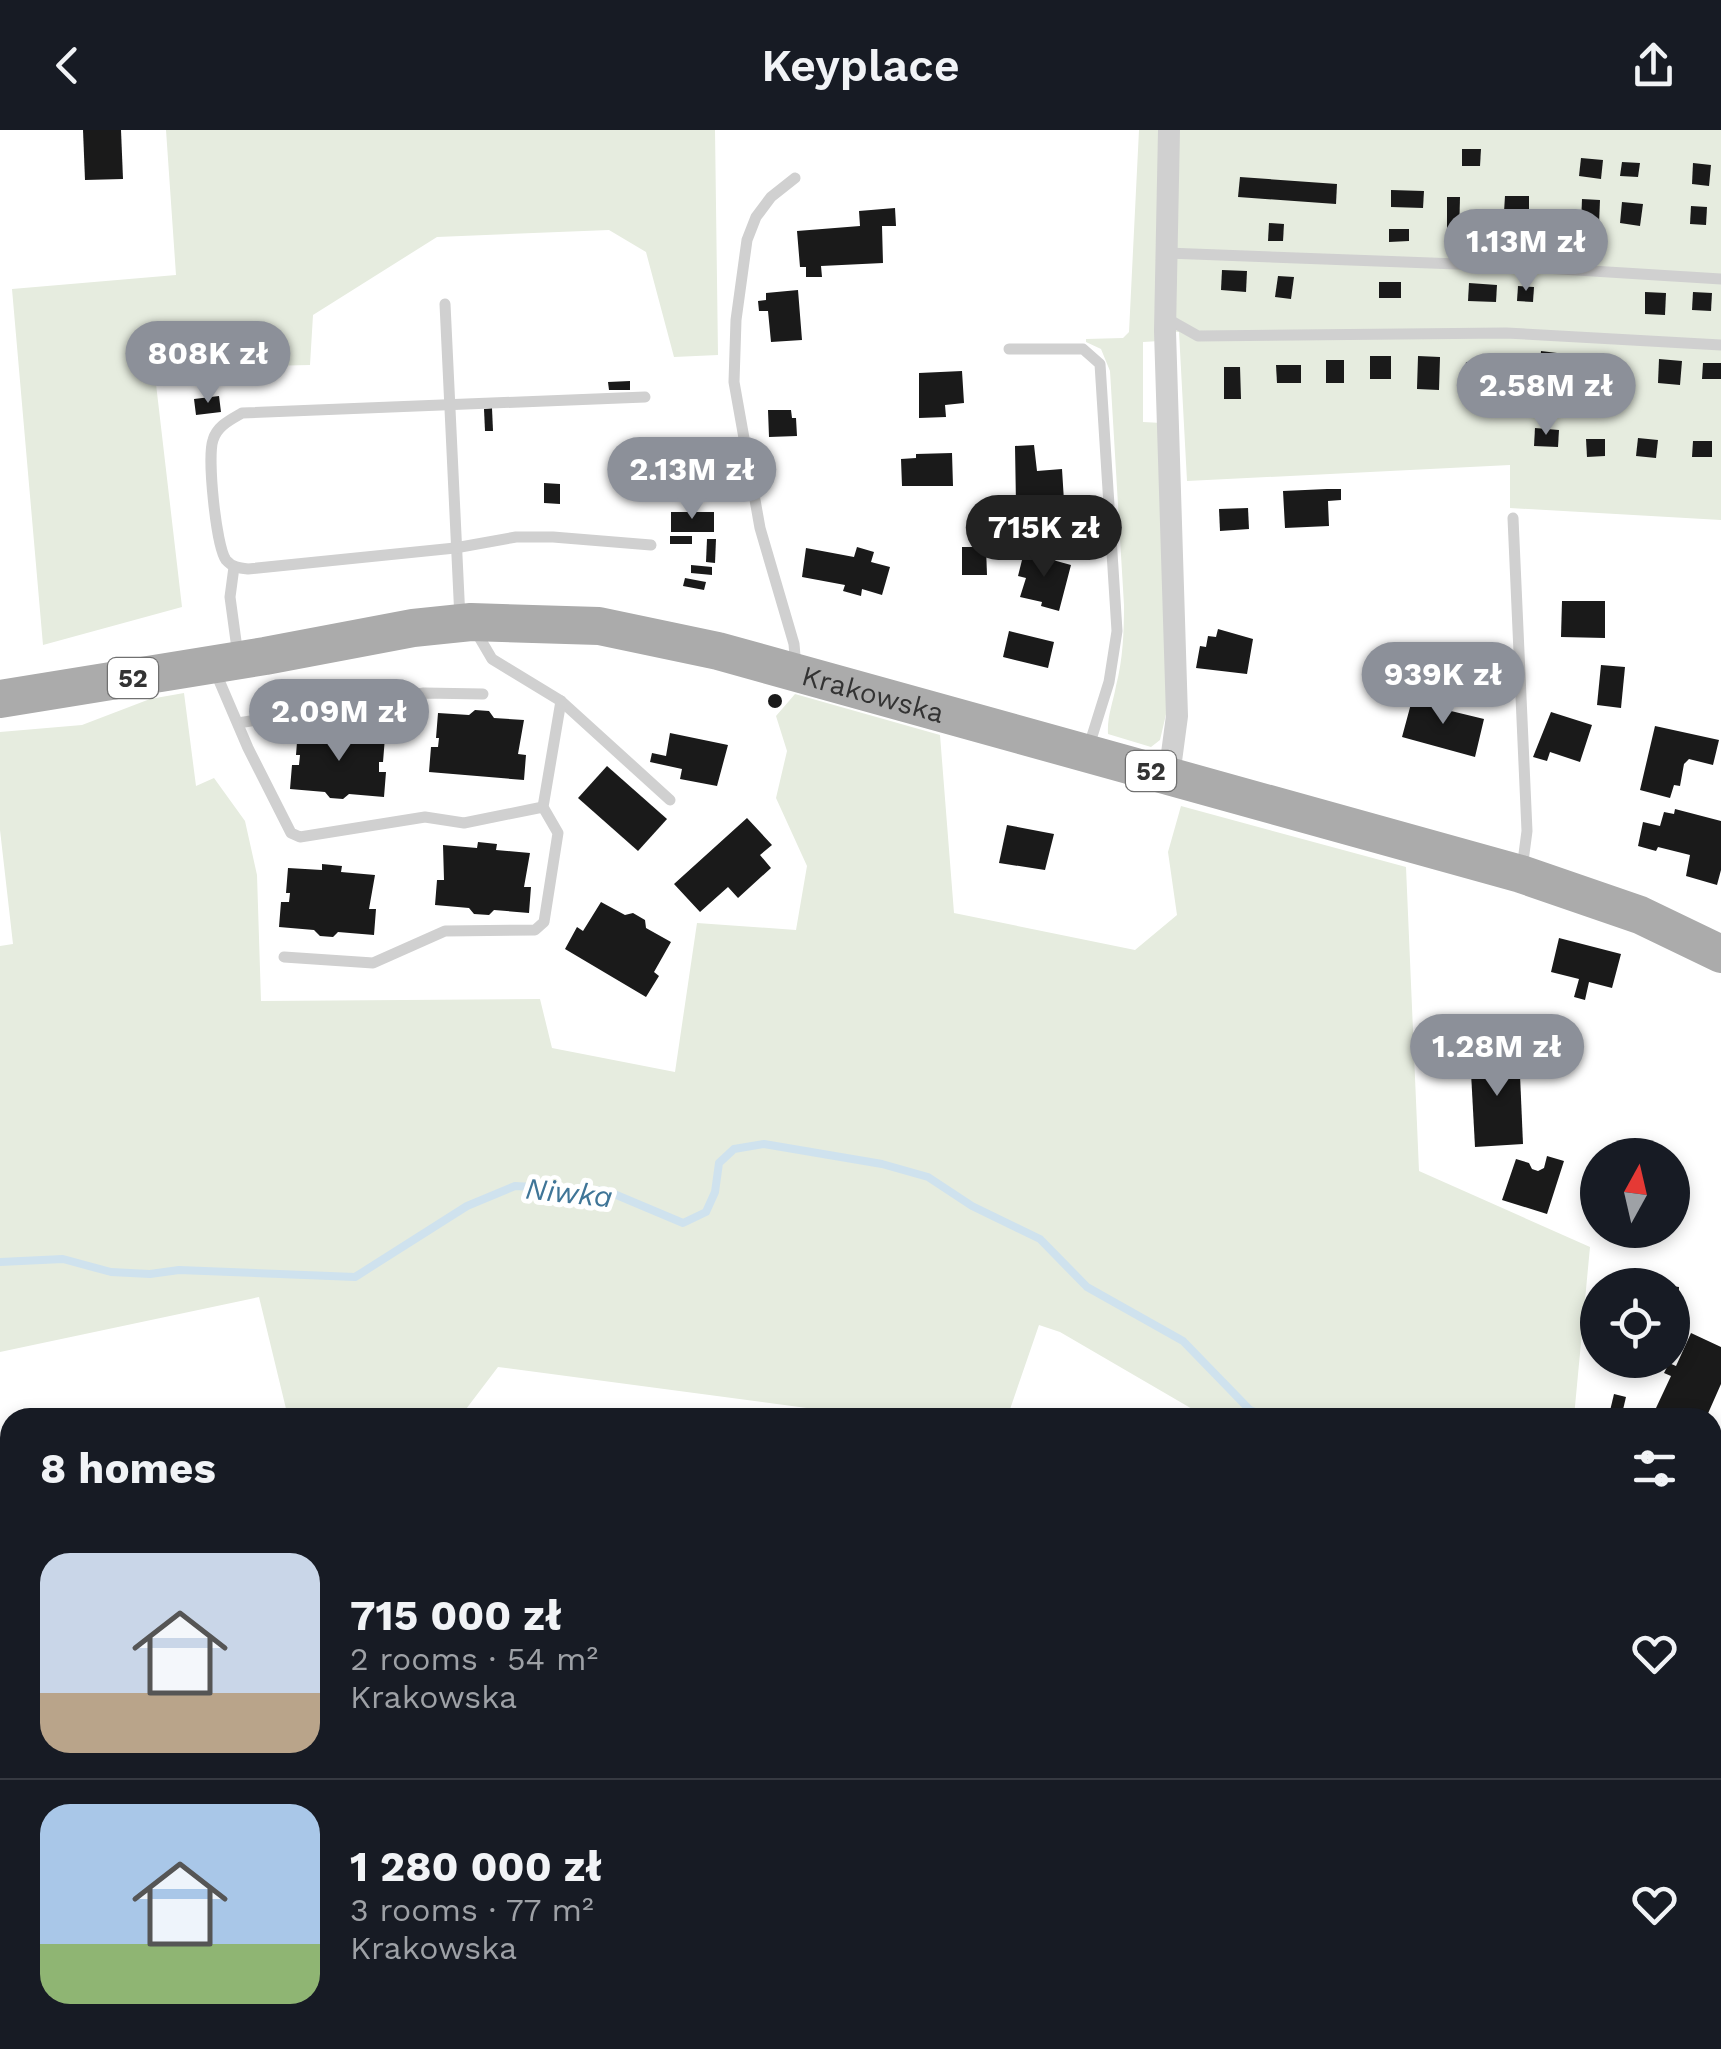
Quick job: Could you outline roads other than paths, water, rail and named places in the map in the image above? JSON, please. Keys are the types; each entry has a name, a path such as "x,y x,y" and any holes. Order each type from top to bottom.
{"main road":[{"name":"Krakowska","path":"0,699 376,634 466,623 522,621 616,628 796,672 1521,874 1640,915 1721,954"}],"street":[{"path":"1169,776 1177,716 1166,318 1170,130"}],"lane":[{"path":"796,178 772,197 756,217 747,240 736,320 734,382 760,528 794,644 796,672"},
{"path":"1167,253 1510,266 1721,279"},
{"path":"445,304 455,548 466,623 492,659 561,701 670,800"},
{"path":"1166,318 1198,336 1506,333 1721,345"},
{"path":"1008,349 1083,349 1100,364 1104,382 1117,631 1109,682 1087,753"},
{"path":"645,397 242,413 222,424 212,440 212,462 220,545 234,567 455,548 516,537 553,536 651,545"},
{"path":"1513,518 1527,831 1521,874"},
{"path":"234,567 226,662 238,723 291,833 300,837 425,818 464,824 543,807"},
{"path":"238,723 424,692 483,694"},
{"path":"284,957 373,963 445,931 535,930 544,922 558,833 543,807 561,701"}],"waterway":[{"name":"Niwka","path":"0,1262 63,1259 111,1272 150,1274 179,1270 355,1277 467,1206 515,1186 607,1191 683,1223 706,1212 715,1192 719,1163 734,1149 764,1144 882,1164 928,1177 972,1206 1040,1239 1087,1287 1183,1341 1248,1408"}]}
